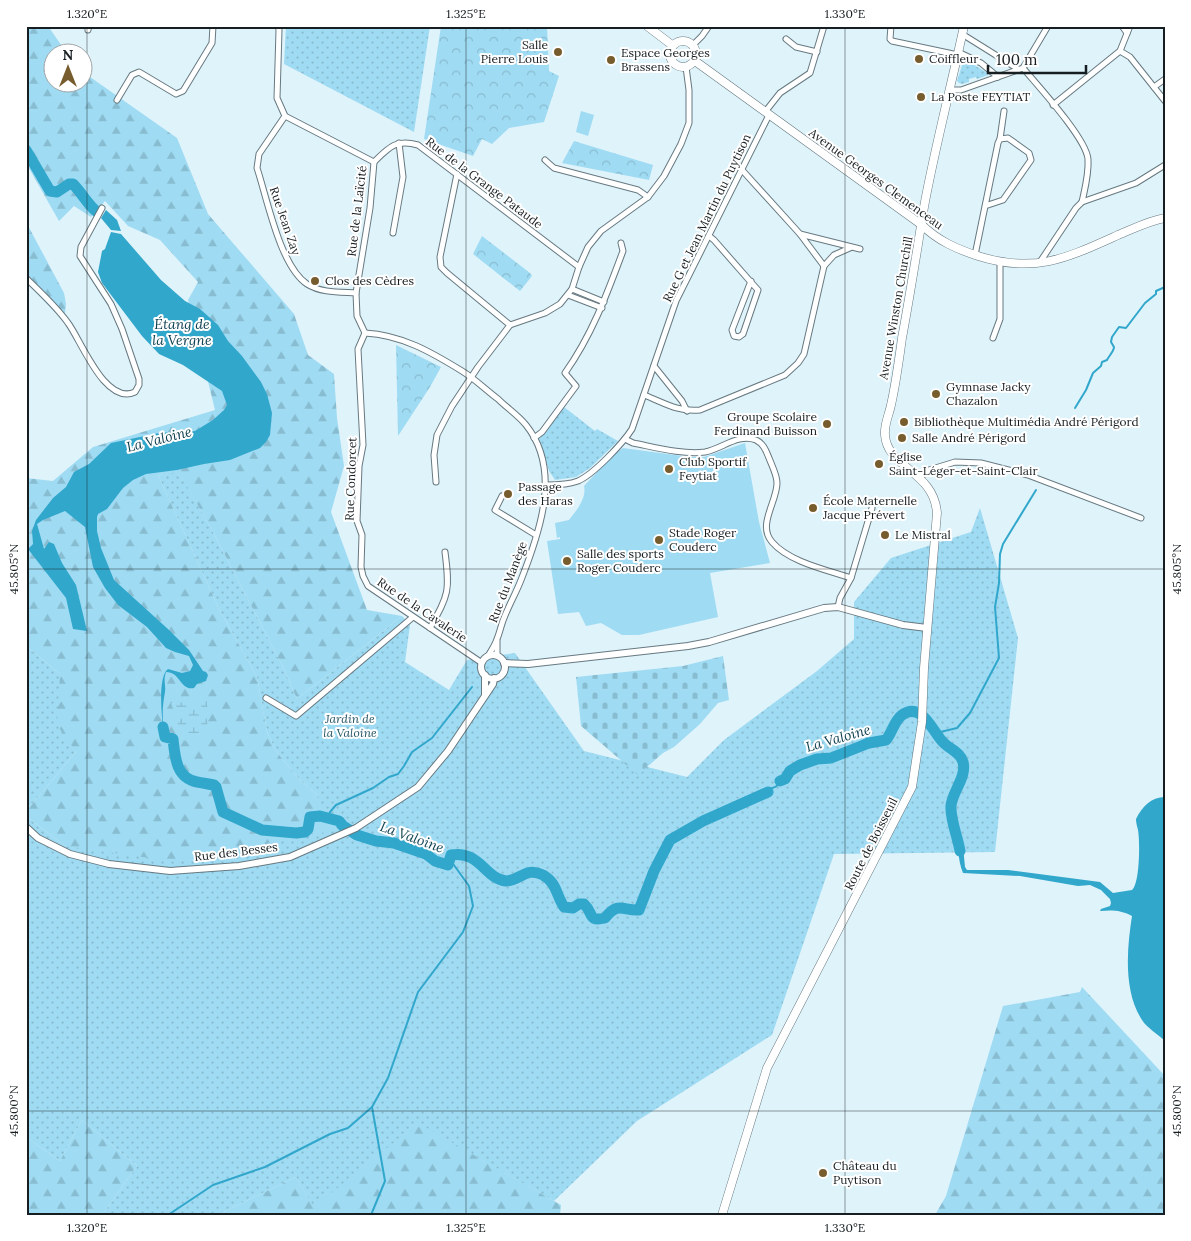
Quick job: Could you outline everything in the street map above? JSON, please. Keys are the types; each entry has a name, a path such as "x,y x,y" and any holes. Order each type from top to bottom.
{"main road":[{"path":"647,26 672,46"},
{"name":"Avenue Winston Churchill","path":"908,468 888,448 885,428 895,386 926,199 963,30"},
{"path":"680,41 693,45 697,53 695,61 686,67 678,67 672,62 670,54 672,46 680,41"},
{"name":"Avenue Georges Clemenceau","path":"695,61 922,225 932,236 975,255 1000,262 1027,264 1057,261 1142,224 1165,218"},
{"name":"Route de Boisseuil","path":"722,1215 767,1068 912,787 922,722 927,628 937,513 933,494 908,468"}],"street":[{"path":"117,100 132,75 139,72 176,94 183,91 212,43 213,26"},
{"path":"278,26 280,30 277,98 285,116"},
{"path":"693,45 709,26"},
{"name":"Rue G et Jean Martin du Puytison","path":"546,484 578,481 592,472 625,439 632,428 676,301 742,170 767,114 780,93 810,72 824,26"},
{"path":"891,26 889,36 892,41 958,53 981,63 998,77"},
{"path":"950,90 962,90 1020,68 1048,26"},
{"path":"1122,26 1127,33"},
{"path":"1053,105 1120,51 1130,26"},
{"path":"963,30 1020,68 1080,139 1088,157 1088,173 1082,202"},
{"path":"786,39 796,47 817,52"},
{"path":"1120,51 1130,57 1165,101"},
{"path":"436,482 434,455 437,435 470,377 510,325 545,314 560,304 572,289 588,247 601,231 648,197 664,176 689,123 689,90 686,67"},
{"path":"1154,87 1165,79"},
{"path":"975,255 1000,139 1004,111"},
{"name":"Rue de la Laïcité","path":"285,116 374,162 370,208 356,293 357,316 365,332"},
{"name":"Rue Jean Zay","path":"285,116 259,154 256,168 287,261 306,284 320,290 356,293"},
{"path":"985,206 1003,200 1031,160 1029,153 1008,138 1000,139"},
{"path":"374,162 386,150 399,143 403,177 393,232"},
{"name":"Rue de la Grange Pataude","path":"399,143 418,145 579,267"},
{"path":"545,160 554,168 638,190 648,197"},
{"path":"1040,263 1076,208 1082,202 1136,183 1165,165"},
{"path":"742,170 800,234 824,266"},
{"path":"457,174 440,257 441,267 510,325"},
{"path":"26,278 70,324 97,371 106,382 116,390 126,394 132,394 138,389 138,379 122,328 104,292 80,256 80,247 102,208"},
{"path":"800,234 860,249"},
{"path":"709,236 714,240 751,281 758,290 743,334 734,336 732,330 751,281"},
{"path":"534,438 542,432 576,386 565,373 584,345 602,308 622,251 622,242"},
{"path":"644,395 675,408 687,411 700,410 777,380 791,370 804,354 824,266 834,255 852,247"},
{"path":"993,338 1000,319 1000,262"},
{"path":"572,289 604,302"},
{"path":"568,295 602,308"},
{"name":"Rue du Manège","path":"365,332 398,338 429,351 470,377 518,416 527,426 542,459 546,484 543,509 532,552 497,640 488,656"},
{"name":"Rue Condorcet","path":"361,567 362,535 357,521 359,466 363,445 358,349 365,332"},
{"path":"654,366 682,401 687,411"},
{"path":"625,439 633,444 695,453 706,452 742,438 755,440 766,449 776,476 777,487 766,523 768,536 772,542 802,562 851,578"},
{"path":"919,478 929,470 955,462 981,463 1028,475 1141,518"},
{"path":"502,496 495,510 536,535"},
{"path":"838,607 840,598 851,578 872,508"},
{"path":"430,628 444,603 448,589 445,552"},
{"name":"Rue de la Cavalerie","path":"361,567 368,586 482,662"},
{"path":"485,696 485,675 482,669 482,662 488,656 497,656 504,663 528,664 688,646 709,642 824,608 838,607 903,625 927,628"},
{"path":"266,698 296,716 413,617"},
{"name":"Rue du Manège","path":"497,640 497,656"},
{"path":"502,674 504,663"},
{"path":"485,675 494,678 528,664"},
{"name":"Rue des Besses","path":"26,827 38,838 70,854 110,864 170,871 239,866 290,857 347,833 418,787 448,751 493,684 494,678"}],"green space":[{"path":"26,26 48,26 59,42 42,42 42,92 92,92 92,78 177,138 208,214 294,314 308,355 334,374 337,418 344,466 331,512 367,610 402,616 297,699 282,665 214,534 179,472 158,475 218,607 257,677 267,732 276,751 297,777 317,795 331,831 178,862 65,846 26,816 26,811 76,752 57,725 60,674 26,646 26,478 53,481 93,447 215,410 188,300 198,282 160,240 128,226 105,201 91,217 74,206 59,221 26,163"},
{"path":"286,26 430,26 414,132 284,64"},
{"path":"441,26 547,26 549,71 559,76 544,122 509,128 492,144 482,139 473,156 424,139"},
{"path":"964,59 988,75 977,79 976,77 969,79 969,82 962,84 959,83 957,81"},
{"path":"581,111 594,115 588,136 576,132"},
{"path":"574,141 653,165 649,180 562,163"},
{"path":"26,222 64,293 66,304 64,322 26,282"},
{"path":"482,236 530,273 532,276 520,291 473,254"},
{"path":"396,345 441,367 398,436"},
{"path":"564,407 595,431 597,429 618,441 590,468 576,477 555,480 549,471 539,439"},
{"name":"Stade Roger Couderc","path":"745,443 759,522 770,563 710,573 718,617 639,635 622,635 601,623 586,626 579,612 558,614 547,541 560,539 560,537 557,538 555,523 569,520 582,500 585,491 584,486 614,454 623,448 690,457 704,457"},
{"name":"Jardin de la Valoine","path":"179,471 282,665 297,699 402,616 410,625 405,662 449,690 467,660 515,653 584,751 687,777 724,740 817,671 854,639 854,602 891,558 971,532 980,508 1018,638 995,852 834,854 772,1035 637,1121 554,1201 418,1124 314,1208 296,1177 217,1215 102,1215 137,1166 82,1120 60,1161 26,1137 26,816 65,846 317,795 297,777 276,751 267,732 257,677 218,607 158,475"},
{"path":"26,646 60,674 76,752 26,811"},
{"path":"723,656 729,700 718,703 700,724 638,775 581,726 576,677 683,666"},
{"path":"207,701 208,722 201,738 184,742 171,703"},
{"path":"1082,987 1165,1076 1165,1215 935,1215 946,1196 1003,1006 1080,992"},
{"path":"82,1120 137,1166 102,1215 26,1215 26,1137 60,1161"},
{"path":"418,1123 561,1205 560,1215 217,1215 296,1177 314,1207"}],"water":[{"path":"26,143 51,190 69,182 76,184 90,205 98,211 90,206 73,184 69,184 57,192 50,191 36,169"},
{"path":"106,210 117,220 121,231 111,230 101,218"},
{"name":"Étang de la Vergne","path":"111,232 121,234 161,280 185,301 200,309 218,325 228,341 242,356 261,382 267,394 272,413 270,435 260,448 230,460 146,474 133,480 123,488 107,509 98,514 97,517 97,531 101,548 114,580 189,650 203,671 208,675 206,681 197,684 194,688 186,687 175,675 166,672 168,669 182,673 190,671 193,665 189,656 166,648 147,627 118,605 105,588 93,567 85,527 65,511 37,524 44,549 49,542 54,544 62,563 76,585 87,631 73,629 66,598 28,549 33,544 32,531 36,520 53,498 66,487 74,472 89,464 111,443 159,433 195,431 213,420 227,405 222,391 183,365 159,354 142,336 102,283 98,272 102,251 105,249"},
{"name":"Étang de la Vergne","path":"166,672 163,702 164,726 168,735 173,733 176,735 179,764 182,770 186,776 192,779 209,780 216,783 224,809 228,812 251,821 259,827 295,831 304,829 308,813 319,811 318,814 342,819 343,821 310,817 308,829 305,832 296,833 262,830 223,812 216,787 190,780 185,776 178,766 173,740 165,737 164,734 161,690"},
{"path":"906,709 917,709 917,712 914,714 912,711 902,717 886,740 869,743 831,758 817,759 800,765 791,770 777,787 703,821 670,840 654,871 639,910 617,908 605,918 594,919 591,916 584,904 579,904 573,908 564,907 556,889 548,878 543,875 532,872 506,881 493,876 469,857 452,855 448,865 435,861 425,854 394,843 376,841 357,835 361,832 374,839 393,840 420,851 428,851 443,862 447,861 451,853 472,854 487,863 496,874 506,878 526,871 536,870 548,876 555,883 564,903 571,905 580,900 588,902 591,906 592,916 602,916 621,905 638,907 653,868 671,833 684,831 699,820 731,806 744,797 775,786 783,779 789,768 802,762 836,754 866,738 883,739"},
{"path":"927,712 934,732 947,745 936,739 928,726"},
{"path":"951,748 961,756 964,764 963,774 952,800 951,809 957,836 962,836 965,867 967,870 1008,870 1100,882 1113,893 1132,890 1137,879 1139,861 1139,835 1136,819 1151,801 1165,797 1165,1041 1144,1023 1136,1009 1132,996 1129,983 1128,955 1132,916 1116,911 1100,911 1110,906 1111,903 1110,899 1101,890 1090,885 1078,886 1020,876 963,873 956,833 946,805 950,800 962,766 961,761"}],"waterway":[{"name":"La Valoine","path":"26,150 50,191 57,192 69,184 73,184 97,212"},
{"path":"1075,408 1086,390 1093,373 1101,366 1102,362 1107,360 1112,352 1114,347 1111,342 1112,337 1119,327 1126,328 1145,303 1156,294 1156,291 1165,287"},
{"path":"936,733 957,728 970,713 999,658 995,607 999,583 1000,554 1003,544 1036,490"},
{"path":"328,817 336,805 398,774 412,752 432,738 472,687"},
{"name":"La Valoine","path":"780,781 785,779 790,771 800,765 817,759 831,758 869,743 886,740 902,715 915,712 925,719 942,741 957,753 963,762 963,773 951,806 960,851"},
{"name":"La Valoine","path":"163,727 165,737 173,739 178,766 185,776 190,780 214,785 223,812 262,830 305,832 308,829 310,817 320,816 339,821 357,835 376,841 394,843 426,854 435,861 448,865 451,855 469,857 499,879 506,881 528,873 537,873 548,878 564,907 573,908 579,904 584,904 593,918 596,919 605,918 617,908 639,910 654,871 670,840 703,821 768,792"},
{"path":"371,1215 385,1181 372,1107 388,1078 418,992 463,932 473,906 469,886 451,861"},
{"path":"168,1215 213,1185 265,1167 330,1134 348,1128 372,1107"}],"place":[{"name":"Salle Pierre Louis","path":"558,52"},
{"name":"Coiffleur","path":"919,59"},
{"name":"Espace Georges Brassens","path":"611,60"},
{"name":"La Poste FEYTIAT","path":"921,97"},
{"name":"Clos des Cèdres","path":"315,281"},
{"name":"Gymnase Jacky Chazalon","path":"936,394"},
{"name":"Bibliothèque Multimédia André Périgord","path":"904,422"},
{"name":"Groupe Scolaire Ferdinand Buisson","path":"827,424"},
{"name":"Salle André Périgord","path":"902,438"},
{"name":"Église Saint-Léger-et-Saint-Clair","path":"879,464"},
{"name":"Club Sportif Feytiat","path":"669,469"},
{"name":"Passage des Haras","path":"508,494"},
{"name":"École Maternelle Jacque Prévert","path":"813,508"},
{"name":"Le Mistral","path":"885,535"},
{"name":"Stade Roger Couderc","path":"659,540"},
{"name":"Salle des sports Roger Couderc","path":"567,561"},
{"name":"Château du Puytison","path":"823,1173"}]}
